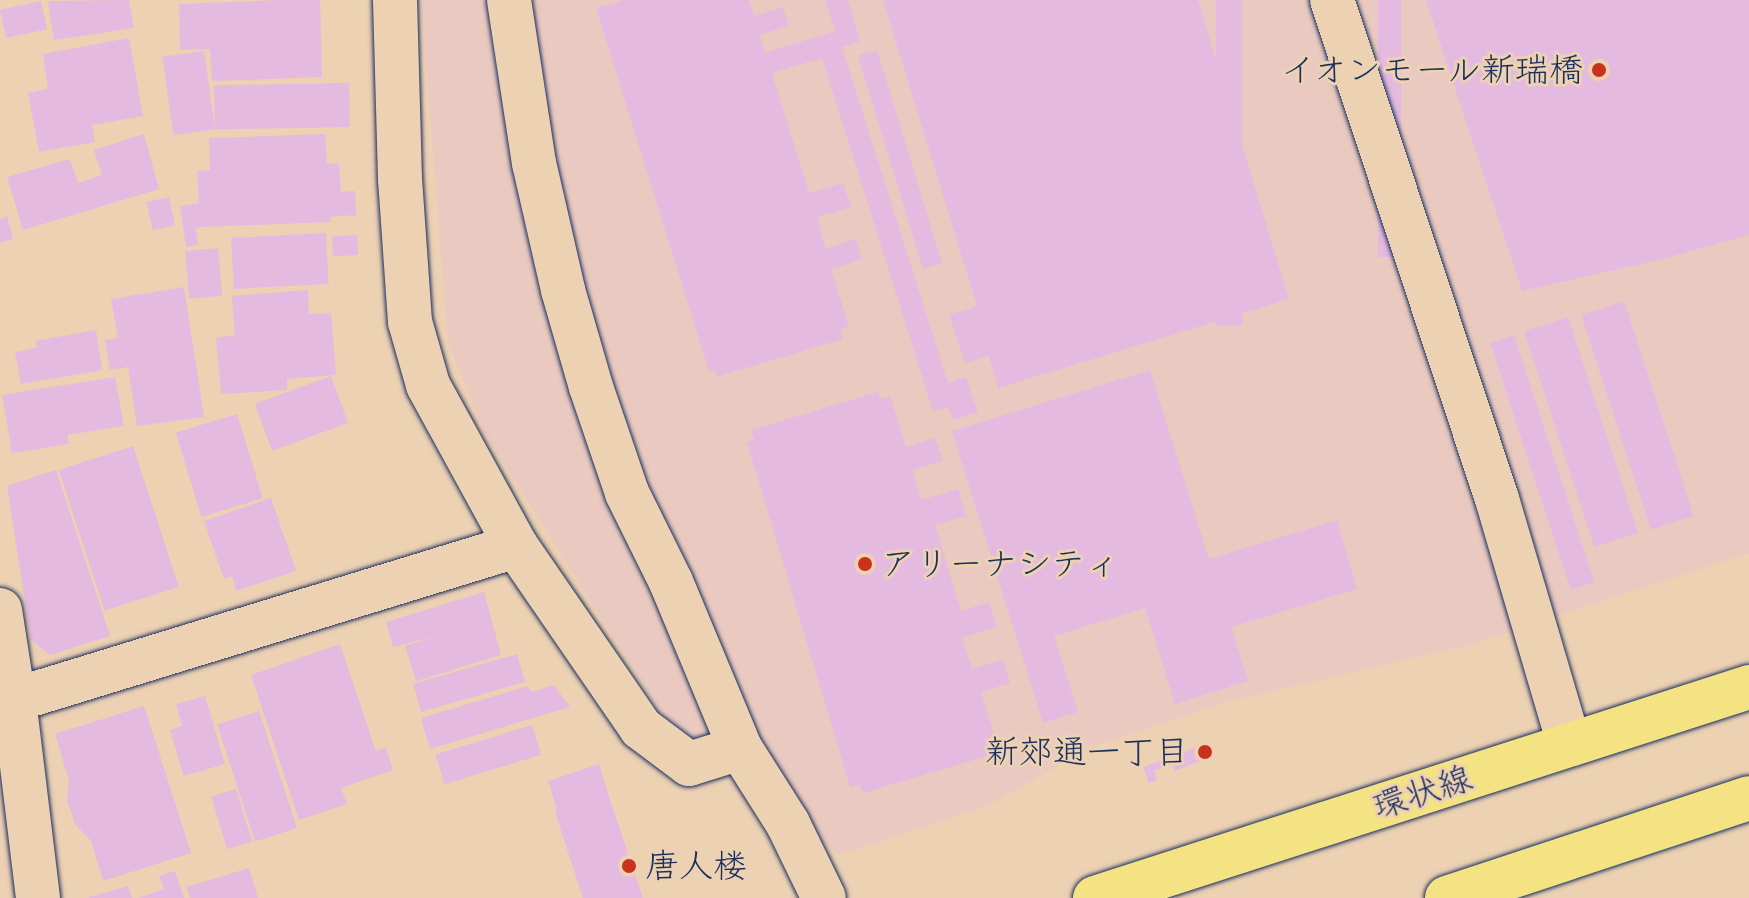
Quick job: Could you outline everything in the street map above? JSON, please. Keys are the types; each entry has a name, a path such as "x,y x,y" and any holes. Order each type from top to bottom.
{"main road":[{"name":"環状線","path":"1095,898 1749,687"},
{"path":"1447,898 1749,798"}],"street":[{"path":"395,0 400,179 410,322 428,385 516,546 641,728 689,764 740,748"},
{"path":"509,0 534,163 563,290 591,387 627,493 671,582 740,748 788,824 824,898"},
{"path":"1332,0 1497,499 1569,744"},
{"path":"7,701 516,546"},
{"path":"0,610 7,701 38,898"}],"shaded area":[{"name":"イオンモール新瑞橋","path":"421,0 1749,0 1749,553 1469,645 1231,701 1091,747 989,805 840,855 666,722 485,433 448,343"}],"building":[{"path":"129,0 134,28 54,40 48,1"},
{"path":"320,0 322,77 212,81 210,49 180,50 179,4"},
{"path":"624,0 749,0 754,16 783,7 789,26 759,35 765,53 835,31 825,0 848,0 860,41 842,47 948,383 966,377 978,412 953,420 948,407 933,411 822,58 772,73 809,193 843,183 851,207 817,217 826,249 856,239 862,259 831,269 849,326 840,329 843,339 716,377 715,369 709,371 596,8"},
{"path":"883,0 1198,0 1289,299 998,388 989,356 965,363 949,315 977,306"},
{"path":"1216,0 1242,0 1242,325 1216,325"},
{"path":"1378,0 1401,0 1401,257 1378,257"},
{"name":"イオンモール新瑞橋","path":"1426,0 1749,0 1749,235 1658,260 1522,291"},
{"path":"41,1 47,29 6,38 0,10"},
{"path":"129,38 143,116 92,125 95,142 39,152 28,93 48,89 43,54"},
{"path":"877,50 942,263 923,269 858,56"},
{"path":"204,51 215,129 173,135 162,57"},
{"path":"349,83 350,127 215,129 214,85"},
{"path":"144,134 159,189 23,230 7,177 70,159 78,183 102,175 94,150"},
{"path":"325,134 327,164 339,163 341,192 355,191 356,215 330,217 331,222 200,227 196,228 198,245 186,247 180,206 199,203 197,171 210,170 209,138"},
{"path":"169,197 175,225 153,230 147,202"},
{"path":"7,216 13,239 0,243 0,219"},
{"path":"326,233 329,284 234,289 231,238"},
{"path":"357,235 358,255 333,256 332,236"},
{"path":"218,248 222,296 189,299 185,251"},
{"path":"184,287 204,417 137,426 128,367 110,370 105,340 118,338 111,299"},
{"path":"308,290 309,314 331,313 336,375 287,379 287,390 221,394 216,337 235,336 232,296"},
{"path":"1624,301 1694,516 1651,530 1581,315"},
{"path":"1568,317 1638,533 1594,547 1524,331"},
{"path":"96,330 102,370 21,384 15,352 37,348 35,341"},
{"path":"1514,335 1594,582 1571,590 1490,343"},
{"name":"アリーナシティ","path":"1150,370 1209,559 1337,520 1357,589 1231,627 1248,681 1175,704 1145,608 1054,636 1078,712 1043,723 952,431"},
{"path":"331,376 348,423 272,451 255,404"},
{"path":"115,377 124,426 67,435 69,444 12,453 2,395"},
{"name":"アリーナシティ","path":"878,392 880,399 890,396 906,447 935,438 943,461 912,470 921,500 958,489 966,516 935,525 961,611 989,602 997,627 962,638 972,669 1003,660 1010,683 981,692 997,744 986,747 988,756 863,793 860,785 850,787 747,442 754,440 751,430"},
{"path":"237,414 263,498 202,517 176,433"},
{"path":"133,446 179,587 105,611 59,470"},
{"path":"56,470 110,636 50,655 31,640 7,486"},
{"path":"271,498 296,571 236,591 232,576 224,579 204,521"},
{"path":"484,592 501,655 416,681 405,646 439,635 393,647 386,622"},
{"path":"340,644 376,751 386,748 393,770 341,788 347,804 299,820 251,675"},
{"path":"517,654 525,682 421,712 413,684"},
{"path":"554,685 570,707 430,749 421,718 528,686 531,692"},
{"path":"205,696 225,764 184,776 170,730 182,726 176,704"},
{"path":"144,706 191,853 103,881 91,841 75,824 67,800 69,781 55,734"},
{"path":"259,711 297,828 255,842 217,725"},
{"path":"532,725 541,755 444,784 435,755"},
{"path":"1207,743 1213,756 1175,771 1172,764 1154,771 1157,780 1149,783 1143,767"},
{"path":"599,764 643,898 583,898 548,781"},
{"path":"236,789 252,842 227,849 211,797"},
{"path":"249,868 258,898 190,898 187,887"},
{"path":"175,871 184,898 139,898 164,889 159,876"},
{"path":"128,886 132,898 89,898 89,897"}],"place":[{"name":"イオンモール新瑞橋","path":"1599,70"},
{"name":"アリーナシティ","path":"865,564"},
{"name":"新郊通一丁目","path":"1205,752"},
{"name":"唐人楼","path":"629,866"}]}
